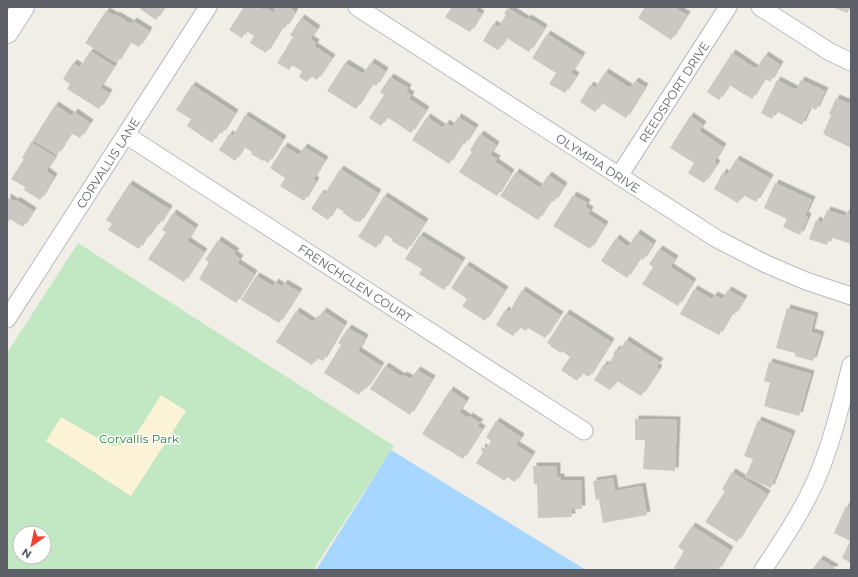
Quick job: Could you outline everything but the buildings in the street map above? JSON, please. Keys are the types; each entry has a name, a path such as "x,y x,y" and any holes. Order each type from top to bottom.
{"street":[{"path":"7,32 23,7"},
{"name":"CORVALLIS LANE","path":"7,319 208,7"},
{"name":"OLYMPIA DRIVE","path":"357,7 717,239 766,264 806,281 851,296"},
{"name":"REEDSPORT DRIVE","path":"619,176 728,7"},
{"path":"760,7 830,52 851,62"},
{"name":"FRENCHGLEN COURT","path":"126,135 584,431"},
{"path":"763,570 798,516 816,480 830,443 851,365"}],"green space":[{"name":"Corvallis Park","path":"78,243 394,446 313,570 7,570 7,353"}],"sand":[{"path":"161,395 186,411 131,496 46,441 61,417 109,445 114,446 122,444 137,433"}],"water":[{"path":"391,450 586,570 316,570"}]}
